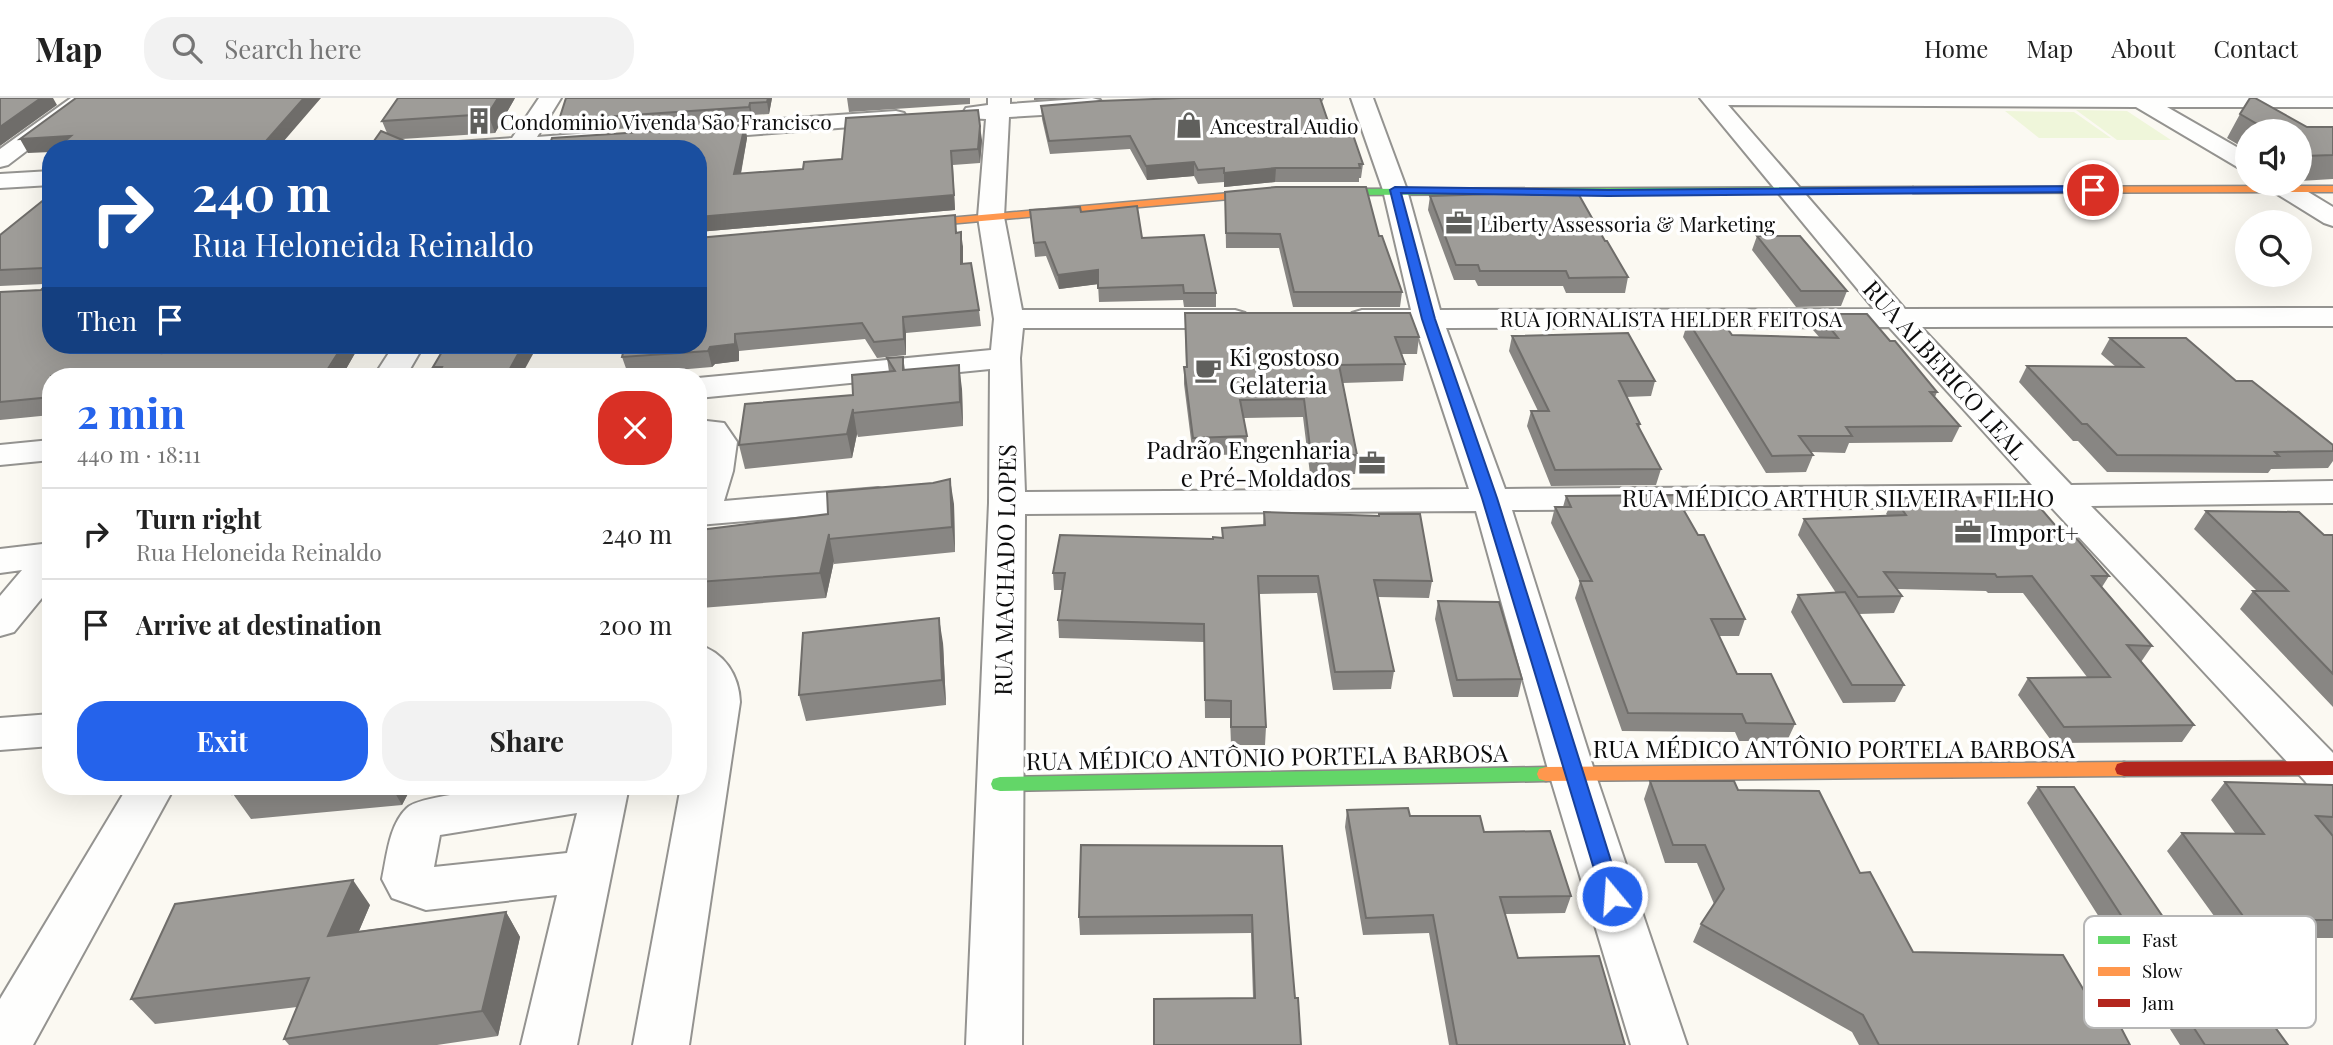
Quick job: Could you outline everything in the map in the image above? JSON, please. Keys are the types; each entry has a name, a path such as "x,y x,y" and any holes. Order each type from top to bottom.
{"street":[{"path":"0,160 85,98"},
{"path":"523,140 550,98"},
{"path":"1193,100 1311,98"},
{"path":"1362,98 1395,190 1429,319 1490,498 1572,772 1660,1045"},
{"path":"1712,98 2333,100"},
{"name":"RUA ALBERICO LEAL","path":"1712,98 1896,317 2061,496 2329,774"},
{"path":"2138,99 2235,156"},
{"path":"950,114 999,104 1112,104"},
{"name":"RUA MACHADO LOPES","path":"994,1045 1007,503 1005,358 1009,319 991,217 999,104"},
{"path":"667,134 912,117"},
{"path":"594,140 627,137"},
{"path":"0,181 42,179"},
{"path":"885,226 1275,192 1395,190 1608,193 2235,186"},
{"path":"2312,188 2333,190"},
{"path":"2299,196 2333,218"},
{"name":"RUA JORNALISTA HELDER FEITOSA","path":"1333,319 2333,317"},
{"path":"1009,319 1265,319"},
{"path":"707,387 1005,358"},
{"path":"707,430 712,430 720,442 716,471 707,495"},
{"path":"0,455 42,451"},
{"name":"RUA MÉDICO ARTHUR SILVEIRA FILHO","path":"1007,503 2333,492"},
{"path":"707,513 909,496"},
{"path":"0,561 42,556"},
{"path":"17,605 42,573"},
{"path":"707,664 715,678 718,702 707,768"},
{"path":"0,734 42,731"},
{"name":"RUA MÉDICO ANTÔNIO PORTELA BARBOSA","path":"1000,783 1572,772 2329,774"},
{"path":"3,1045 147,795"},
{"path":"564,795 425,818 417,830 407,879 410,883 426,888 587,871"},
{"path":"550,1045 604,795"},
{"path":"661,1045 703,795"}],"green space":[{"path":"2076,110 2127,111 2171,140 2117,140"},
{"path":"2005,111 2074,112 2111,138 2039,138"}],"building":[{"path":"0,98 41,98 0,127"},
{"path":"76,98 304,98 267,140 66,140 71,136 20,139"},
{"path":"398,98 498,98 488,114 382,121"},
{"path":"566,98 768,98 767,102 750,103 749,107 559,120"},
{"path":"1181,98 1320,98 1332,133 1352,132 1363,164 1359,164 1360,168 1276,168 1224,173 1224,168 1198,170 1194,162 1146,166 1130,136 1049,141 1041,106"},
{"path":"2250,98 2255,98 2293,119 2248,119 2240,114"},
{"path":"978,110 978,149 951,151 954,195 707,216 707,140 551,140 745,125 734,174 803,169 804,162 842,159 846,118"},
{"path":"2312,127 2333,127 2333,155 2312,156"},
{"path":"381,131 402,140 375,140"},
{"path":"1276,187 1366,187 1379,236 1382,236 1402,292 1294,292 1280,234 1226,233 1225,192"},
{"path":"1530,193 1579,195 1628,277 1569,278 1566,271 1480,271 1478,265 1456,265 1430,196"},
{"path":"42,201 42,268 0,270 0,235"},
{"path":"1137,206 1142,238 1204,235 1216,293 1184,293 1183,285 1098,288 1098,270 1058,275 1045,242 1034,243 1030,210 1080,207 1081,212"},
{"path":"955,215 956,233 961,232 961,264 971,263 979,310 903,317 904,339 874,342 862,323 735,334 735,344 710,347 707,351 707,237"},
{"path":"1757,236 1800,236 1847,291 1801,291"},
{"path":"41,290 42,354 337,354 328,368 42,368 42,398 0,402 0,292"},
{"path":"1185,313 1410,313 1419,337 1395,337 1405,364 1339,365 1357,455 1311,455 1304,399 1240,400 1247,436 1193,438 1184,367 1187,367"},
{"path":"1819,314 1867,314 1890,341 1895,341 1937,392 1930,392 1960,426 1846,427 1852,436 1799,436 1813,455 1772,456 1688,321 1722,321 1732,335 1838,338"},
{"path":"1628,333 1655,381 1619,381 1640,424 1637,424 1661,469 1555,470 1531,411 1549,411 1512,336"},
{"path":"2110,338 2186,338 2236,381 2252,381 2333,445 2333,451 2275,452 2279,456 2117,455 2087,424 2082,424 2027,366 2143,367"},
{"path":"441,354 518,354 510,368 433,367"},
{"path":"623,354 665,354 622,357"},
{"path":"903,357 903,370 959,365 960,402 853,413 853,409 847,434 739,445 745,404 853,395 852,375 895,371 887,358"},
{"path":"950,479 952,527 829,539 829,534 820,573 707,581 707,529 828,514 827,492 933,483"},
{"path":"1675,495 1698,535 1704,535 1745,619 1711,619 1737,674 1771,674 1795,724 1746,723 1742,714 1628,713 1580,581 1592,581 1555,507 1571,507 1566,496"},
{"path":"2031,497 2066,538 2076,538 2109,576 2092,576 2152,646 2127,645 2194,725 2064,727 2028,678 2110,677 2032,576 1884,572 1902,596 1858,597 1804,519 1906,515 1894,498"},
{"path":"2206,511 2299,512 2324,535 2333,535 2333,674 2253,591 2288,591"},
{"path":"1264,512 1379,516 1420,514 1432,581 1374,580 1394,671 1335,672 1318,576 1258,576 1266,727 1231,727 1231,701 1205,700 1204,624 1058,620 1065,573 1053,573 1060,535 1223,538 1222,528 1265,525"},
{"path":"1845,592 1904,685 1852,685 1798,595"},
{"path":"1438,601 1499,602 1522,679 1457,680"},
{"path":"939,618 942,680 799,695 803,633"},
{"path":"1650,781 1734,781 1738,790 1819,791 1860,873 1870,872 1913,952 2063,955 2084,991 2084,1028 2121,1028 2130,1045 1879,1045 1863,1015 1701,924 1724,889 1705,845 1673,845"},
{"path":"2225,782 2333,785 2333,817 2316,816 2333,836 2333,920 2316,920 2316,916 2243,916 2182,833 2264,834"},
{"path":"2038,787 2074,787 2162,916 2122,916"},
{"path":"1408,808 1410,816 1480,816 1484,832 1550,831 1571,896 1500,897 1518,958 1599,956 1625,1045 1457,1045 1433,915 1366,918 1347,810"},
{"path":"1081,845 1282,846 1301,1045 1154,1045 1154,999 1255,998 1252,915 1079,917"},
{"path":"353,880 328,936 506,912 482,1011 284,1039 309,978 131,999 175,904"},
{"path":"2194,1028 2276,1028 2288,1045 2205,1045"}],"traffic: fast":[{"path":"1350,192 1913,190"},
{"path":"1000,784 1546,774"}],"traffic: slow":[{"path":"1913,190 2333,189"},
{"path":"903,225 1275,192 1350,192"},
{"path":"1546,774 2124,769"}],"traffic: jam":[{"path":"2124,769 2333,768"}],"place":[{"name":"Condominio Vivenda São Francisco","path":"479,121"},
{"name":"Ancestral Audio","path":"1189,125"},
{"name":"Liberty Assessoria & Marketing","path":"1459,223"},
{"name":"Ki gostoso Gelateria","path":"1208,370"},
{"name":"Padrão Engenharia e Pré-Moldados","path":"1372,463"},
{"name":"Import+","path":"1968,532"}],"route":[{"path":"1612,896 1490,498 1429,319 1395,190 1608,193 2093,190"}]}
